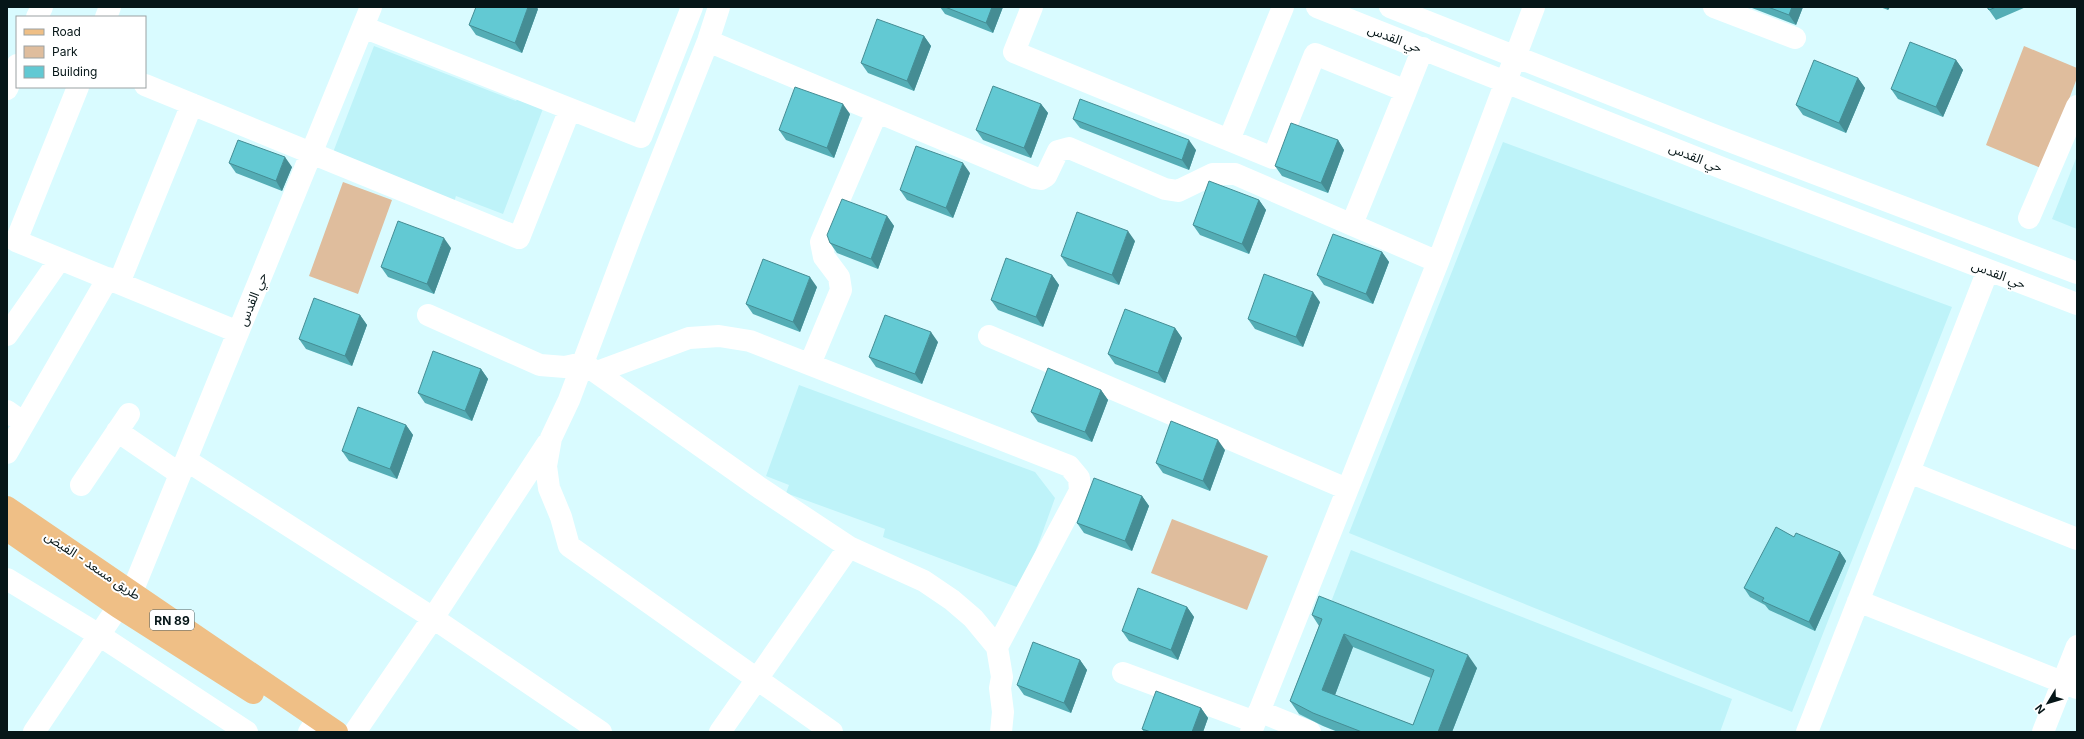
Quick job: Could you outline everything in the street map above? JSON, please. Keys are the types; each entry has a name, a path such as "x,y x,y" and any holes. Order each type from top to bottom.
{"main road":[{"name":"طريق مسعد - الفيض","path":"7,507 125,599 311,728 337,732"},
{"name":"طريق مسعد - الفيض","path":"7,530 125,599"}],"street":[{"path":"38,16 42,7"},
{"name":"حي القدس","path":"34,732 125,599 183,467 371,7"},
{"path":"363,27 641,137 692,7"},
{"path":"355,732 551,438 569,400 590,367 633,230 708,41 719,7"},
{"path":"1032,7 1014,52 1273,158 1315,54 1406,91"},
{"path":"1229,140 1283,7"},
{"name":"حي القدس","path":"1317,7 1753,180 2077,304"},
{"path":"1390,7 1763,154 2077,273"},
{"path":"1255,722 1438,262 1534,7"},
{"path":"1714,7 1795,38"},
{"path":"708,41 1034,178 1041,179 1046,176 1058,151 1069,148 1165,189 1178,191 1213,174 1235,174 1438,262"},
{"path":"1352,224 1423,48"},
{"path":"7,89 16,67"},
{"path":"146,85 519,238 570,109"},
{"path":"78,88 11,240 238,332"},
{"path":"7,453 16,417 113,281 192,104"},
{"path":"2029,218 2077,106"},
{"path":"810,364 841,290 839,276 824,257 821,242 877,112"},
{"path":"1753,180 1763,154"},
{"path":"7,335 60,259"},
{"path":"1807,732 1988,270"},
{"path":"428,315 540,365 590,367 689,338 719,336 750,341 1069,466 1077,473 1081,484 1080,491 997,647"},
{"path":"989,336 1347,489"},
{"path":"590,367 760,488 849,547 924,581 946,596 973,618 997,647 1002,677 1000,688 1003,712 1001,732"},
{"path":"81,485 123,423 183,467 432,618 601,732"},
{"path":"551,438 546,466 549,488 561,517 570,546 832,732"},
{"path":"1909,472 2077,539"},
{"path":"720,732 849,547"},
{"path":"7,579 99,635 247,732"},
{"path":"1858,601 2070,685"},
{"path":"2043,732 2070,685 2077,646"},
{"path":"1123,673 1255,722 1310,732"}],"shaded area":[{"path":"374,46 516,101 519,96 544,106 503,214 456,196 454,202 332,155"},
{"path":"1503,142 1952,307 1792,712 1349,533"},
{"path":"2077,156 2077,229 2052,219"},
{"path":"799,385 1035,472 1055,498 1022,589 883,537 885,529 786,493 789,485 766,476"},
{"path":"1351,550 1732,699 1720,732 1338,732 1298,716 1331,632 1321,628"}],"green space":[{"path":"2024,46 2077,68 2077,78 2043,169 1986,145"},
{"path":"343,182 392,200 358,294 309,276"},
{"path":"1172,519 1268,556 1247,610 1151,573"}],"building":[{"path":"476,7 528,7 515,43 469,25"},
{"path":"945,7 992,7 986,23"},
{"path":"1768,7 1792,7 1789,15"},
{"path":"1987,7 1996,7 1989,10"},
{"path":"877,19 924,36 907,81 861,63"},
{"path":"1910,42 1956,60 1936,107 1891,89"},
{"path":"1814,60 1858,78 1839,123 1796,105"},
{"path":"993,86 1041,104 1024,148 976,130"},
{"path":"795,87 843,104 827,148 779,130"},
{"path":"1080,99 1189,140 1182,160 1073,119"},
{"path":"1291,123 1338,140 1321,183 1275,166"},
{"path":"238,140 285,157 276,181 229,163"},
{"path":"916,146 963,163 946,208 900,190"},
{"path":"1209,181 1259,200 1242,244 1193,225"},
{"path":"842,199 887,216 871,259 830,243 827,235"},
{"path":"1077,212 1128,231 1112,275 1061,256"},
{"path":"398,221 444,238 427,284 381,267"},
{"path":"1333,234 1382,252 1366,294 1317,275"},
{"path":"1006,258 1052,275 1036,317 991,300"},
{"path":"763,259 810,277 793,322 746,304"},
{"path":"1264,274 1313,292 1296,337 1248,319"},
{"path":"314,298 360,315 345,356 299,339"},
{"path":"1125,309 1175,328 1158,373 1108,354"},
{"path":"885,315 931,332 915,374 869,357"},
{"path":"433,351 481,369 465,411 418,393"},
{"path":"1048,368 1101,390 1085,432 1031,412"},
{"path":"358,407 406,425 390,469 342,451"},
{"path":"1171,421 1218,440 1203,481 1156,463"},
{"path":"1094,478 1142,496 1125,541 1077,523"},
{"path":"1776,527 1794,537 1796,533 1840,552 1809,622 1762,601 1764,598 1744,588"},
{"path":"1138,588 1187,607 1171,650 1122,631"},
{"path":"1319,596 1468,655 1438,732 1362,732 1313,713 1290,701 1322,619 1312,615","holes":["1344,634 1434,670 1413,725 1322,690"]},
{"path":"1033,642 1080,660 1064,703 1017,685"},
{"path":"1156,691 1201,708 1192,732 1151,732 1142,729"}]}
